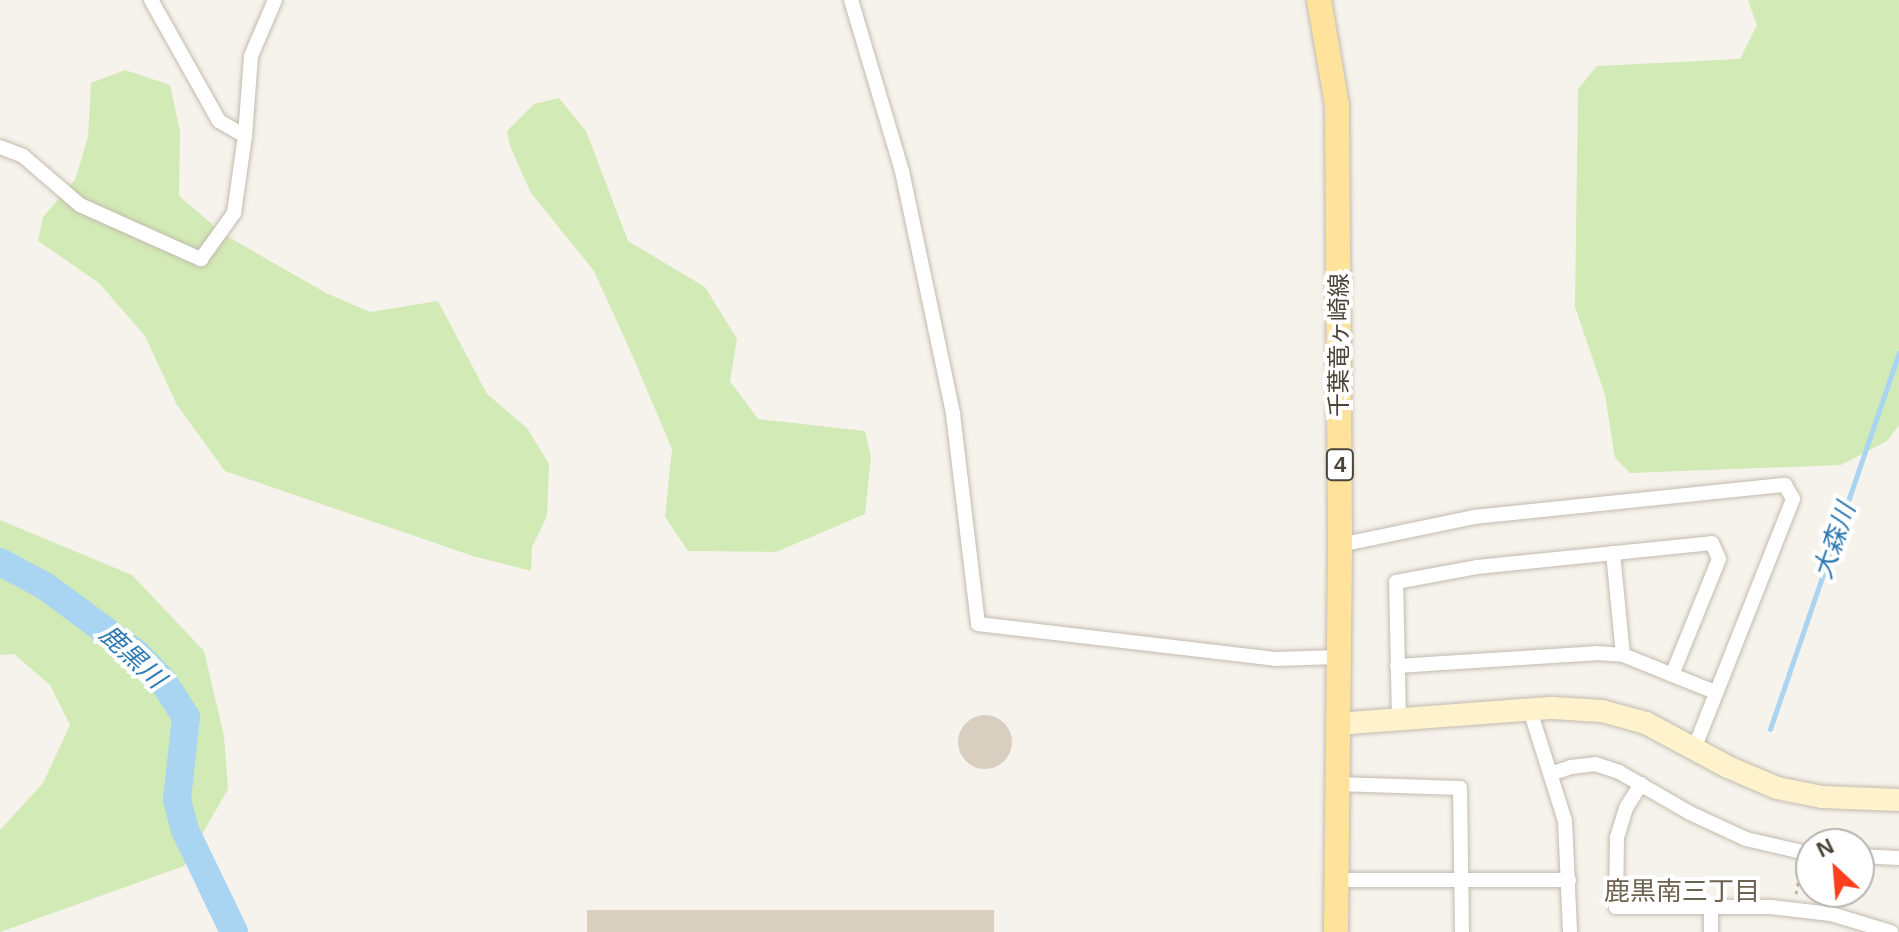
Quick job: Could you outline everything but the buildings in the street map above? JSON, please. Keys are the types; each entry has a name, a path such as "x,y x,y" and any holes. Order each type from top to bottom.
{"main road":[{"name":"千葉竜ヶ崎線","path":"1319,0 1337,105 1340,545 1336,932"}],"street":[{"path":"151,0 219,121 245,136"},
{"path":"0,146 23,156 80,205 201,259 234,213 245,136 251,56 275,0"},
{"path":"851,0 902,171 953,414 978,624 1275,659 1338,657"},
{"path":"1340,545 1474,517 1785,485 1793,499 1694,749"},
{"path":"1399,720 1396,582 1477,567 1712,543 1719,559 1672,675"},
{"path":"1613,553 1623,655"},
{"path":"1397,666 1563,653 1623,655 1715,692"},
{"path":"1337,724 1530,710 1602,711 1646,723 1777,788 1822,797 1899,800"},
{"path":"1530,710 1565,821 1570,932"},
{"path":"1550,774 1595,764 1641,784 1746,839 1795,850"},
{"path":"1336,784 1460,788 1462,932"},
{"path":"1641,784 1626,808 1617,837 1616,907 1794,910 1831,914 1891,932"},
{"path":"1875,857 1899,858"},
{"path":"1336,880 1569,880"},
{"path":"1711,907 1711,932"}],"path":[{"path":"1794,910 1795,906"}],"green space":[{"path":"1748,0 1899,0 1899,425 1887,441 1841,465 1630,473 1615,458 1605,395 1575,307 1578,89 1597,66 1740,59 1757,25"},
{"path":"125,70 170,85 180,131 179,196 225,235 326,293 370,312 438,301 487,394 527,428 549,464 547,516 532,547 531,571 473,556 225,471 177,405 145,336 99,283 38,241 43,217 75,180 88,137 91,83"},
{"path":"559,98 586,131 628,241 705,287 737,339 730,381 758,419 865,431 871,457 865,514 776,552 688,551 665,517 672,449 633,357 594,271 531,193 510,146 507,131 534,104"},
{"path":"0,520 132,575 204,651 224,736 228,789 184,866 0,932 0,830 43,783 70,725 50,685 14,654 0,655"}],"waterway":[{"name":"大森川","path":"1770,729 1899,352"},
{"name":"鹿黒川","path":"0,562 45,586 137,654 163,681 186,717 177,800 185,830 234,932"}],"district":[{"name":"鹿黒南三丁目","path":"1682,892"}]}
